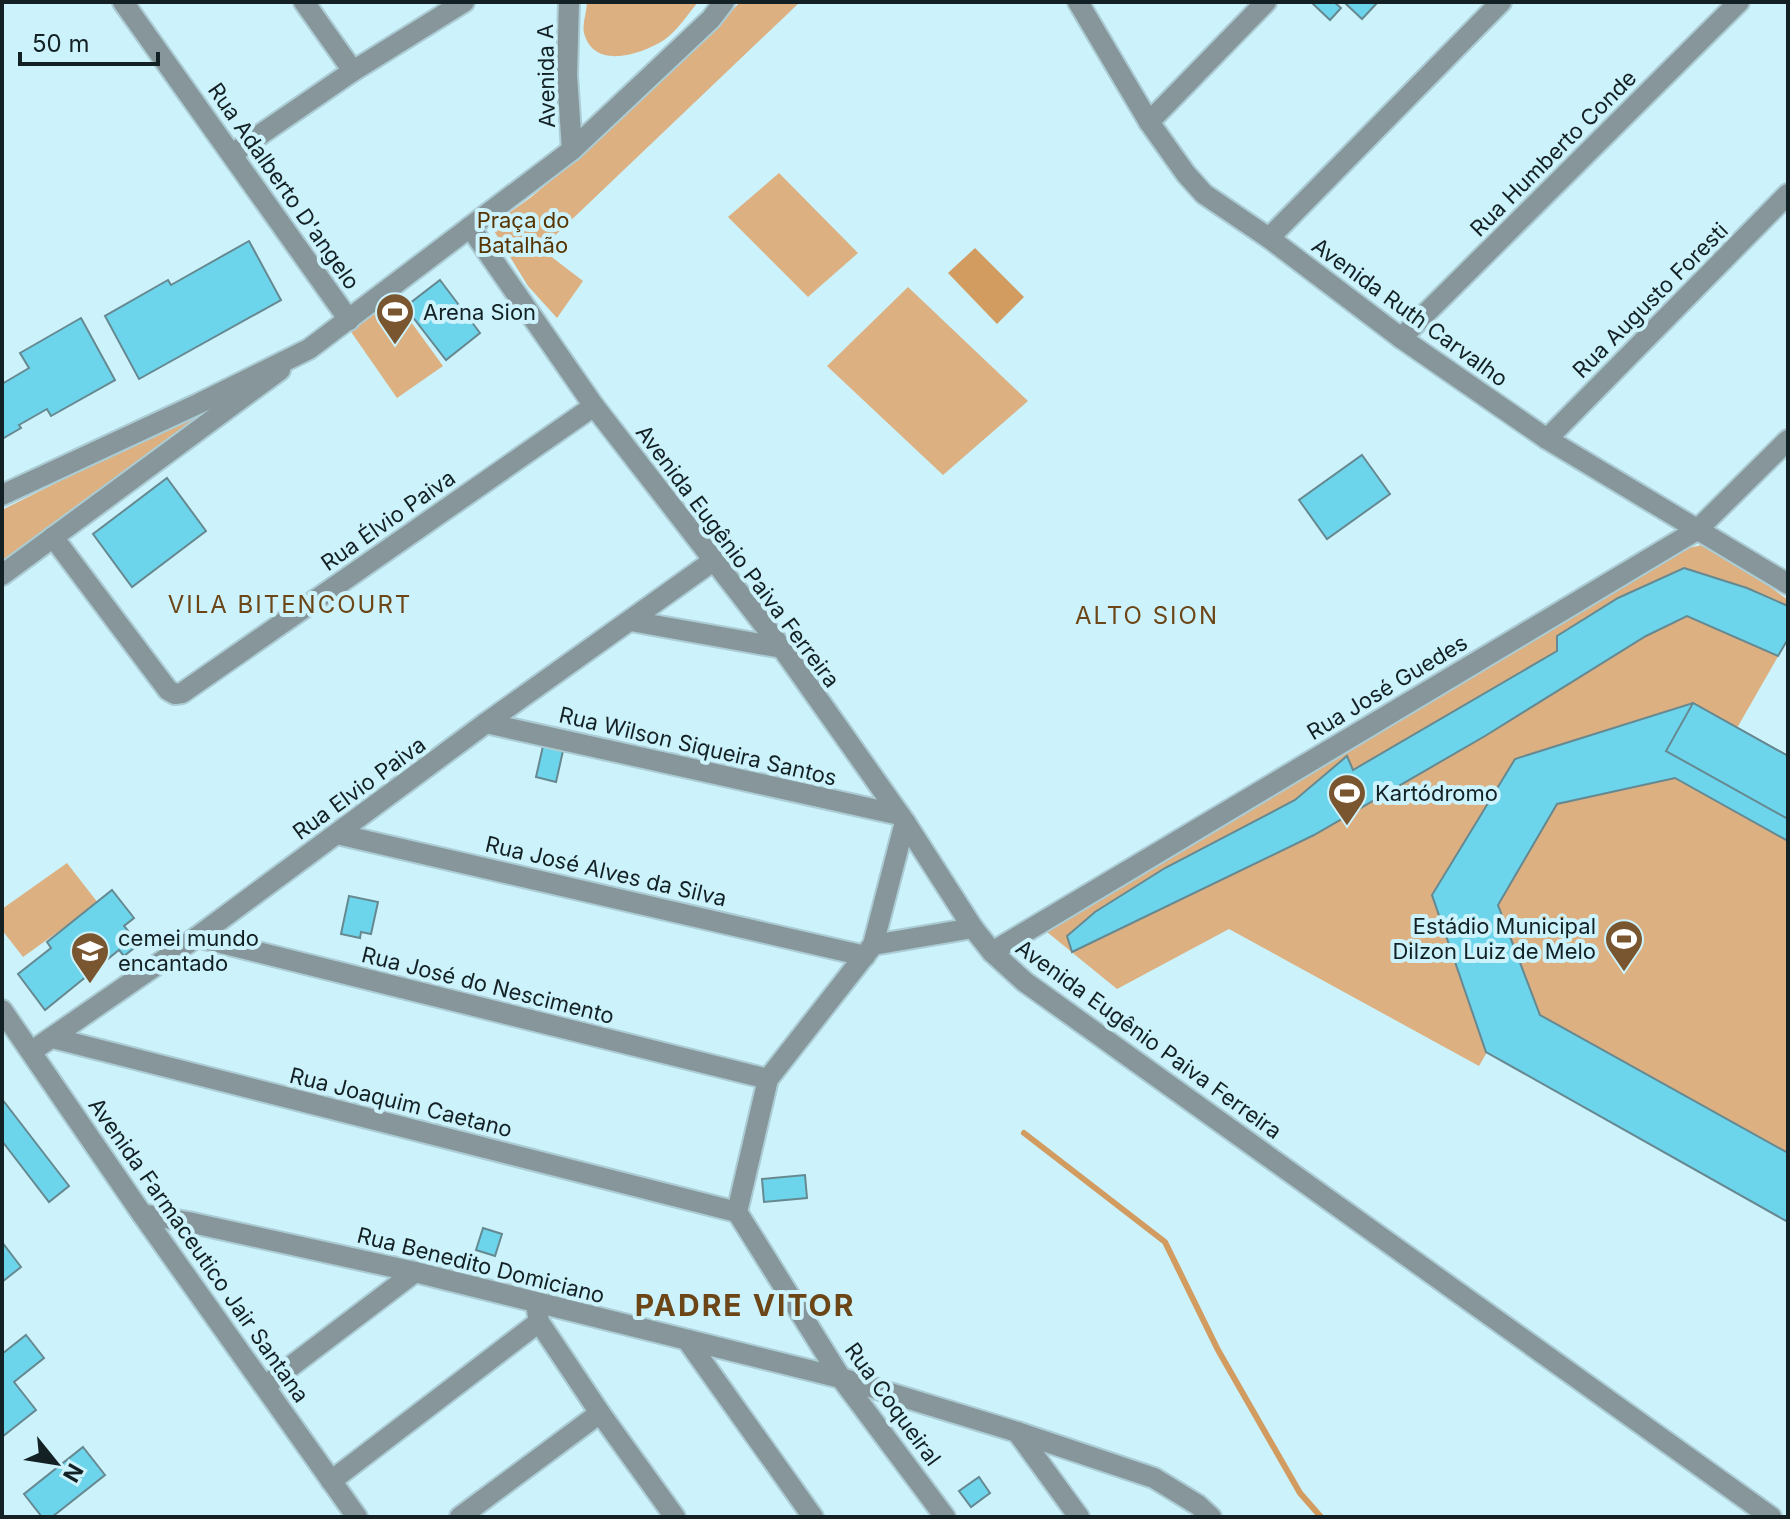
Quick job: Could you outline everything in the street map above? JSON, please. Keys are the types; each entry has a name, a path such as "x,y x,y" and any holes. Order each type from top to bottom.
{"street":[{"name":"Rua Adalberto D'angelo","path":"123,2 349,320"},
{"path":"304,2 353,71"},
{"path":"232,154 353,71 464,2"},
{"name":"Avenida A","path":"569,2 567,75 572,150"},
{"path":"2,575 349,320 572,150 711,19 724,2"},
{"name":"Avenida Ruth Carvalho","path":"1078,2 1149,122 1204,194 1269,238 1401,338 1547,439 1788,584"},
{"path":"1149,122 1266,2"},
{"path":"1269,238 1501,2"},
{"name":"Rua Humberto Conde","path":"1401,338 1739,2"},
{"name":"Rua Augusto Foresti","path":"1547,439 1788,194"},
{"name":"Avenida Eugênio Paiva Ferreira","path":"470,227 594,406 782,648 992,952 1025,982 1771,1517"},
{"path":"2,495 309,349"},
{"name":"Rua Élvio Paiva","path":"53,537 168,690 175,694 182,693 594,406"},
{"name":"Rua José Guedes","path":"992,952 1697,530 1788,440"},
{"name":"Rua Elvio Paiva","path":"32,1051 197,937 486,723 713,561"},
{"path":"631,621 782,648"},
{"name":"Rua Wilson Siqueira Santos","path":"486,723 902,819"},
{"path":"737,1212 768,1079 869,950 902,819"},
{"name":"Rua José Alves da Silva","path":"337,834 869,950"},
{"path":"869,950 973,928"},
{"name":"Rua José do Nescimento","path":"197,937 768,1079"},
{"name":"Avenida Farmaceutico Jair Santana","path":"2,1010 357,1517"},
{"name":"Rua Joaquim Caetano","path":"53,1038 737,1212"},
{"name":"Rua Coqueiral","path":"737,1212 841,1378 945,1517"},
{"name":"Rua Benedito Domiciano","path":"142,1214 415,1272 537,1312 687,1340 841,1378 1154,1478 1198,1505 1211,1517"},
{"path":"265,1386 415,1272"},
{"path":"331,1481 537,1312 666,1514"},
{"path":"687,1340 813,1517"},
{"path":"460,1517 600,1413"},
{"path":"1017,1432 1079,1517"}],"green space":[{"path":"587,2 698,2 664,40 632,54 608,56 589,45 584,33"},
{"name":"Praça do Batalhão","path":"740,2 800,2 544,246 553,258 583,281 557,318 528,286 491,226 585,152 668,70 702,43"},
{"path":"779,173 858,253 808,297 728,217"},
{"path":"908,287 1028,401 943,475 827,366"},
{"name":"Arena Sion","path":"390,293 443,366 397,398 347,326"},
{"path":"268,377 2,574 2,510"},
{"path":"1702,545 1724,553 1788,600 1788,639 1737,728 1788,756 1788,1222 1487,1052 1479,1066 1229,929 1117,989 1047,932 1656,563 1684,549"},
{"path":"67,863 98,903 23,957 2,930 2,909"}],"shaded area":[{"path":"975,248 1024,297 997,324 948,273"}],"building":[{"path":"1311,2 1334,2 1341,8 1330,20"},
{"path":"1347,2 1378,2 1362,19"},
{"path":"249,241 281,300 139,379 105,316 168,280 171,285"},
{"path":"440,280 480,333 446,360 405,307"},
{"path":"81,318 115,380 51,416 47,409 2,439 2,384 29,368 20,353"},
{"path":"1362,455 1390,494 1327,539 1299,500"},
{"path":"167,478 206,531 132,587 93,534"},
{"path":"1684,568 1747,588 1788,606 1788,639 1778,656 1687,616 1646,636 1485,736 1314,835 1072,952 1067,936 1095,912 1165,868 1295,800 1347,756 1353,770 1557,651 1557,636 1618,598"},
{"path":"1693,703 1788,756 1788,841 1675,778 1557,804 1498,905 1540,1015 1788,1153 1788,1222 1486,1052 1432,895 1515,759"},
{"path":"1693,703 1788,756 1788,819 1666,751"},
{"path":"543,746 563,751 556,782 536,777"},
{"path":"112,890 134,918 124,926 139,944 124,956 119,950 45,1010 18,974 51,948 47,942"},
{"path":"349,896 378,902 371,934 361,932 360,938 341,934"},
{"path":"2,1099 69,1186 49,1202 2,1141"},
{"path":"805,1175 807,1198 764,1202 762,1179"},
{"path":"483,1228 502,1234 495,1256 476,1250"},
{"path":"2,1242 21,1267 2,1282"},
{"path":"26,1335 44,1358 14,1382 36,1410 2,1437 2,1354"},
{"path":"83,1447 105,1475 52,1517 42,1517 24,1494"},
{"path":"979,1477 990,1493 971,1507 959,1491"}],"waterway":[{"path":"1024,1133 1165,1242 1218,1350 1300,1493 1321,1517"}],"place":[{"name":"Arena Sion","path":"395,346"},
{"name":"Kartódromo","path":"1347,827"},
{"name":"Estádio Municipal Dilzon Luiz de Melo","path":"1624,973"},
{"name":"cemei mundo encantado","path":"90,985"}],"district":[{"name":"VILA BITENCOURT","path":"290,604"},
{"name":"ALTO SION","path":"1147,615"},
{"name":"PADRE VITOR","path":"745,1305"}]}
